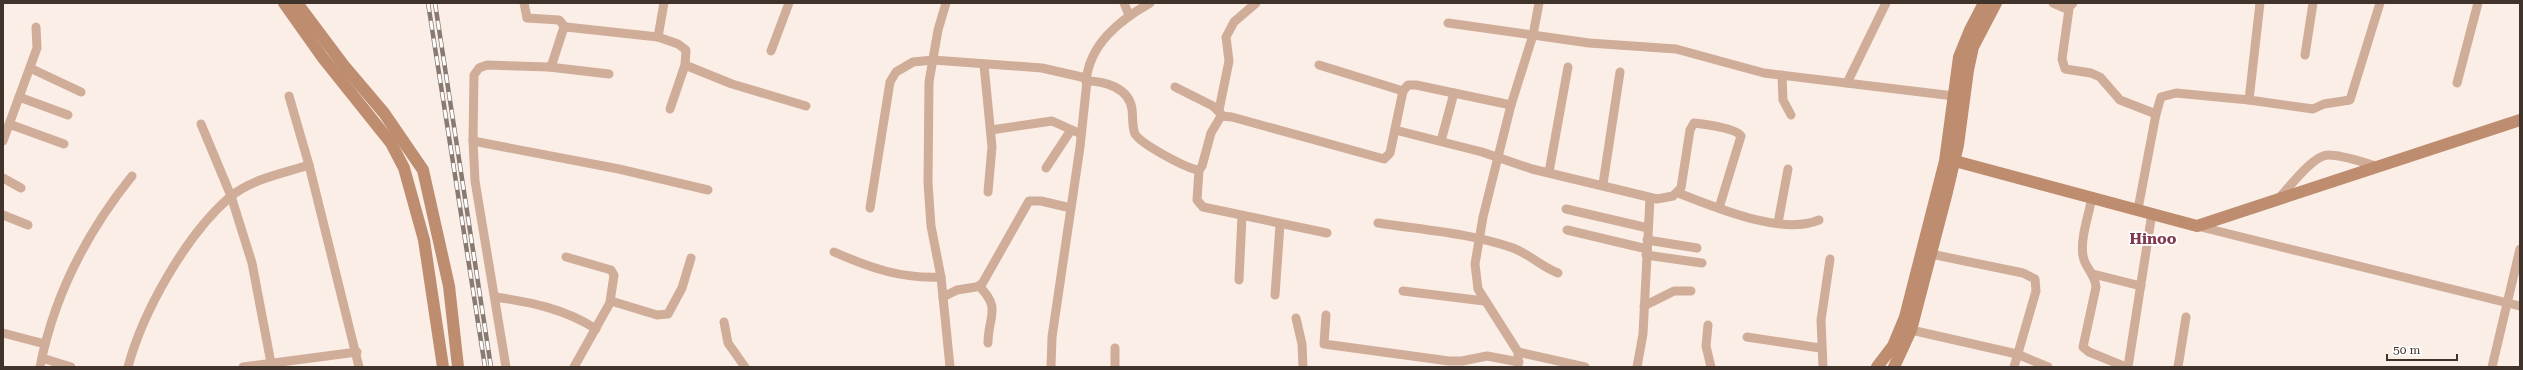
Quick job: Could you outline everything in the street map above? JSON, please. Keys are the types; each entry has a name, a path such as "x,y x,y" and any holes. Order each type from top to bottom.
{"main road":[{"path":"284,3 323,58 391,143 404,168 424,240 443,367"},
{"path":"297,3 389,119 423,170 449,286 458,367"},
{"path":"1877,367 1893,346 1905,317 1945,161 1959,57 1970,30 1984,3"},
{"path":"1894,367 1911,330 1955,161 1971,58 1979,34 1996,3"},
{"path":"1955,161 2197,226 2520,120"}],"street":[{"path":"524,3 527,18 559,20 565,27 658,37 686,49 685,65 670,109"},
{"path":"658,37 664,3"},
{"path":"771,52 789,3"},
{"path":"946,3 932,60 929,82 928,183 931,226 941,277 950,367"},
{"path":"1124,3 1129,15"},
{"path":"1051,367 1052,337 1081,134 1086,80 1095,52 1108,33 1129,15 1150,3"},
{"path":"1256,3 1234,22 1226,37 1229,61 1220,113 1211,133 1202,166 1199,170 1197,194 1199,204 1209,209 1280,225 1327,233"},
{"path":"1518,360 1484,301 1476,281 1476,250 1512,105 1533,36 1539,3"},
{"path":"1848,83 1886,3"},
{"path":"2054,3 2071,6 2062,59 2066,69 2091,73 2100,77 2120,100 2156,114"},
{"path":"2249,100 2260,3"},
{"path":"2305,55 2313,3"},
{"path":"2138,209 2156,114 2161,97 2176,93 2249,100 2314,109 2324,104 2350,100 2380,3"},
{"path":"2457,83 2478,3"},
{"path":"1448,23 1533,36 1676,49 1746,70 1954,96"},
{"path":"3,141 37,48 36,27"},
{"path":"549,67 555,56 565,27"},
{"path":"870,208 890,82 896,72 913,62 932,60 1056,70 1086,80 1110,84 1120,91 1130,102 1134,130 1141,140 1199,170"},
{"path":"506,367 475,181 473,141 473,80 479,68 490,65 549,67 609,74"},
{"path":"685,65 732,84 806,106"},
{"path":"984,65 991,130 992,160 988,192"},
{"path":"1319,65 1403,91"},
{"path":"1549,172 1568,67"},
{"path":"30,68 81,92"},
{"path":"1604,184 1620,72"},
{"path":"1782,75 1783,100 1791,115"},
{"path":"1175,87 1220,113 1384,159 1390,153 1405,86 1412,84 1512,105"},
{"path":"1441,141 1454,93"},
{"path":"289,96 309,165 357,352 359,367"},
{"path":"19,97 68,115"},
{"path":"991,130 1046,121 1056,122 1081,134"},
{"path":"1678,193 1685,173 1690,130 1694,123 1736,132 1740,134 1740,146 1719,208"},
{"path":"9,124 64,144"},
{"path":"201,124 231,196 252,263 271,363"},
{"path":"1046,168 1071,130"},
{"path":"1394,130 1441,141 1549,172 1604,184 1650,198 1666,198 1678,193 1719,208 1778,223 1800,225 1819,220"},
{"path":"473,141 619,168 708,190"},
{"path":"2277,200 2312,163 2321,156 2344,157 2376,166"},
{"path":"128,367 140,330 176,263 194,238 231,196 266,178 309,165"},
{"path":"1778,223 1788,169"},
{"path":"71,367 41,363 45,344 61,294 91,232 105,210 132,176"},
{"path":"3,178 21,188"},
{"path":"2092,197 2083,250 2085,262 2093,274 2096,287 2083,347 2089,352 2127,367 2152,213"},
{"path":"1638,367 1644,306 1650,198"},
{"path":"980,286 1029,202 1041,201 1071,208"},
{"path":"1566,209 1648,228"},
{"path":"3,215 28,225"},
{"path":"1239,280 1242,216"},
{"path":"1378,223 1478,238 1519,251 1546,268 1558,273"},
{"path":"1275,295 1280,225"},
{"path":"2197,226 2506,301 2520,306"},
{"path":"1567,230 1647,248 1702,263"},
{"path":"1647,248 1697,248"},
{"path":"2492,367 2506,301 2520,250"},
{"path":"834,252 890,274 909,277 941,277"},
{"path":"1931,254 2023,273 2035,279 2036,290 2014,367"},
{"path":"566,257 611,270 614,275 610,302 574,367"},
{"path":"610,302 618,301 656,315 665,316 672,308 682,288 691,258"},
{"path":"1823,367 1820,348 1821,320 1830,259"},
{"path":"2093,274 2141,286"},
{"path":"943,297 961,289 980,286"},
{"path":"980,286 992,300 994,312 988,343"},
{"path":"1403,291 1484,301"},
{"path":"1644,306 1674,291 1692,291"},
{"path":"495,297 555,309 580,319 596,329"},
{"path":"1326,315 1324,344 1449,361 1462,361 1486,356 1585,367"},
{"path":"2178,367 2186,317"},
{"path":"1296,318 1302,344 1303,367"},
{"path":"724,322 728,343 745,367"},
{"path":"1708,324 1706,346 1711,367"},
{"path":"1911,330 2017,354 2048,367"},
{"path":"3,333 45,344"},
{"path":"1747,337 1820,348"},
{"path":"1115,348 1115,367"},
{"path":"243,367 357,352"}],"railway":[{"path":"428,3 485,367"},
{"path":"435,3 491,367"}],"district":[{"name":"Hinoo","path":"2153,239"}]}
